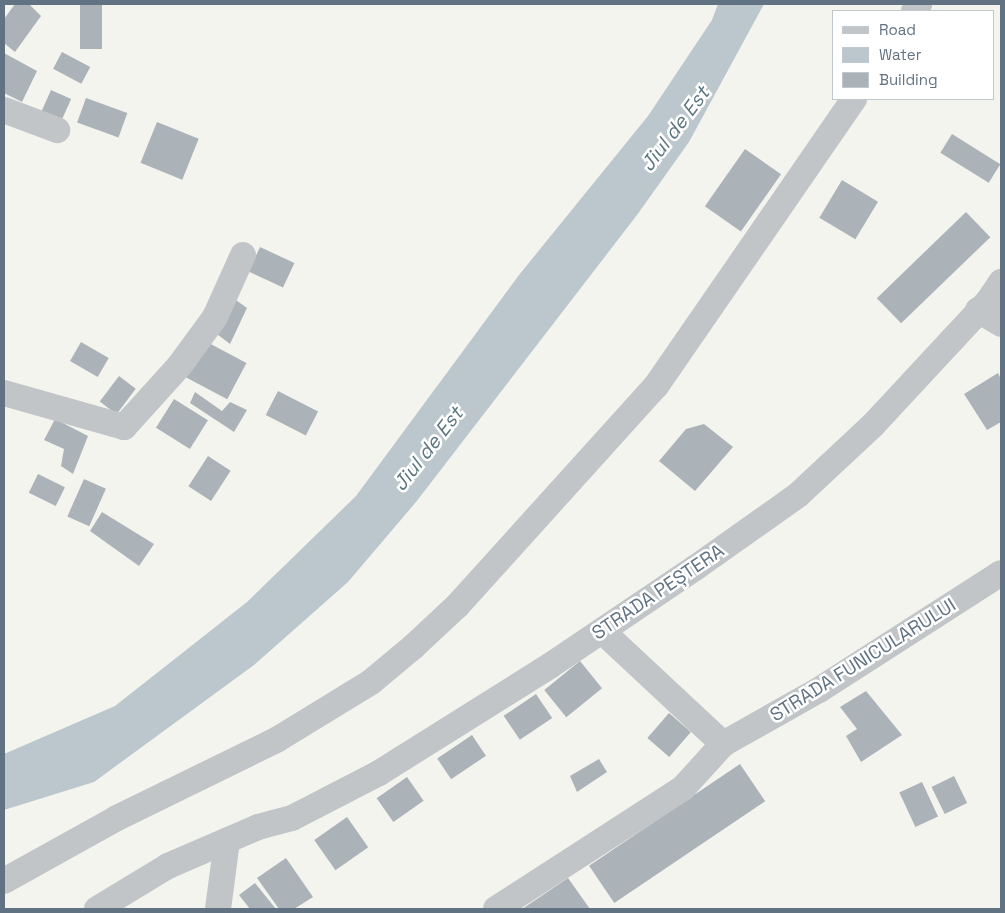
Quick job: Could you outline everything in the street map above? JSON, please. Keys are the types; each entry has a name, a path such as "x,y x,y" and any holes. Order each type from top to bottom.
{"street":[{"path":"4,881 117,818 302,725 371,682 438,623 656,386 853,100"},
{"path":"4,110 57,130"},
{"path":"4,393 124,427 180,365 215,316 243,255"},
{"name":"STRADA PEȘTERA","path":"227,841 258,827 292,818 379,773 602,631 798,495 886,412 1001,282"},
{"path":"978,310 1001,324"},
{"name":"STRADA FUNICULARULUI","path":"496,909 684,788 723,744 819,690 1001,573"},
{"path":"602,631 723,744"},
{"path":"97,909 168,866 227,841"},
{"path":"218,909 227,841"}],"water":[{"name":"Jiul de Est","path":"718,4 764,4 689,142 637,215 416,502 348,582 254,665 94,782 4,810 4,754 115,706 247,602 356,496 519,275 648,116 712,20"}],"building":[{"path":"15,4 29,4 41,16 15,52 4,43 4,19"},
{"path":"80,4 102,4 102,49 80,49"},
{"path":"62,52 90,67 81,84 53,69"},
{"path":"4,53 37,71 22,102 4,93"},
{"path":"51,90 71,99 61,123 40,114"},
{"path":"86,98 127,113 118,137 77,122"},
{"path":"157,122 199,139 182,180 141,163"},
{"path":"952,134 1000,164 989,183 940,153"},
{"path":"745,149 781,174 741,232 705,206"},
{"path":"842,180 878,202 855,239 819,218"},
{"path":"966,212 990,237 901,323 877,298"},
{"path":"260,247 294,263 283,288 249,271"},
{"path":"233,298 247,308 230,344 213,331"},
{"path":"205,341 246,363 227,399 186,377"},
{"path":"81,342 109,358 98,377 70,361"},
{"path":"998,373 1001,379 1001,422 987,430 964,394"},
{"path":"119,376 136,389 117,414 100,402"},
{"path":"278,391 318,411 306,435 266,415"},
{"path":"195,392 222,411 230,402 247,410 234,432 190,403"},
{"path":"174,399 208,420 190,449 156,428"},
{"path":"55,419 88,436 73,474 61,466 64,449 44,440"},
{"path":"704,424 733,447 695,491 659,461 686,429"},
{"path":"208,456 231,471 211,501 188,486"},
{"path":"38,474 65,487 56,506 29,493"},
{"path":"84,479 106,489 89,526 67,516"},
{"path":"102,512 154,544 139,566 90,531"},
{"path":"580,661 602,688 566,717 544,690"},
{"path":"866,691 902,735 861,762 846,736 857,729 840,707"},
{"path":"536,694 552,718 520,740 504,716"},
{"path":"669,713 691,732 669,757 647,738"},
{"path":"472,735 486,756 451,779 437,758"},
{"path":"599,759 607,772 577,792 570,776"},
{"path":"740,764 765,801 614,903 589,866"},
{"path":"954,776 967,803 945,814 932,787"},
{"path":"407,777 424,801 393,822 377,798"},
{"path":"922,782 938,816 915,827 899,793"},
{"path":"347,817 368,847 335,870 314,840"},
{"path":"286,858 313,897 294,909 279,909 257,878"},
{"path":"568,878 590,909 522,909"},
{"path":"255,883 276,909 250,909 239,895"}]}
